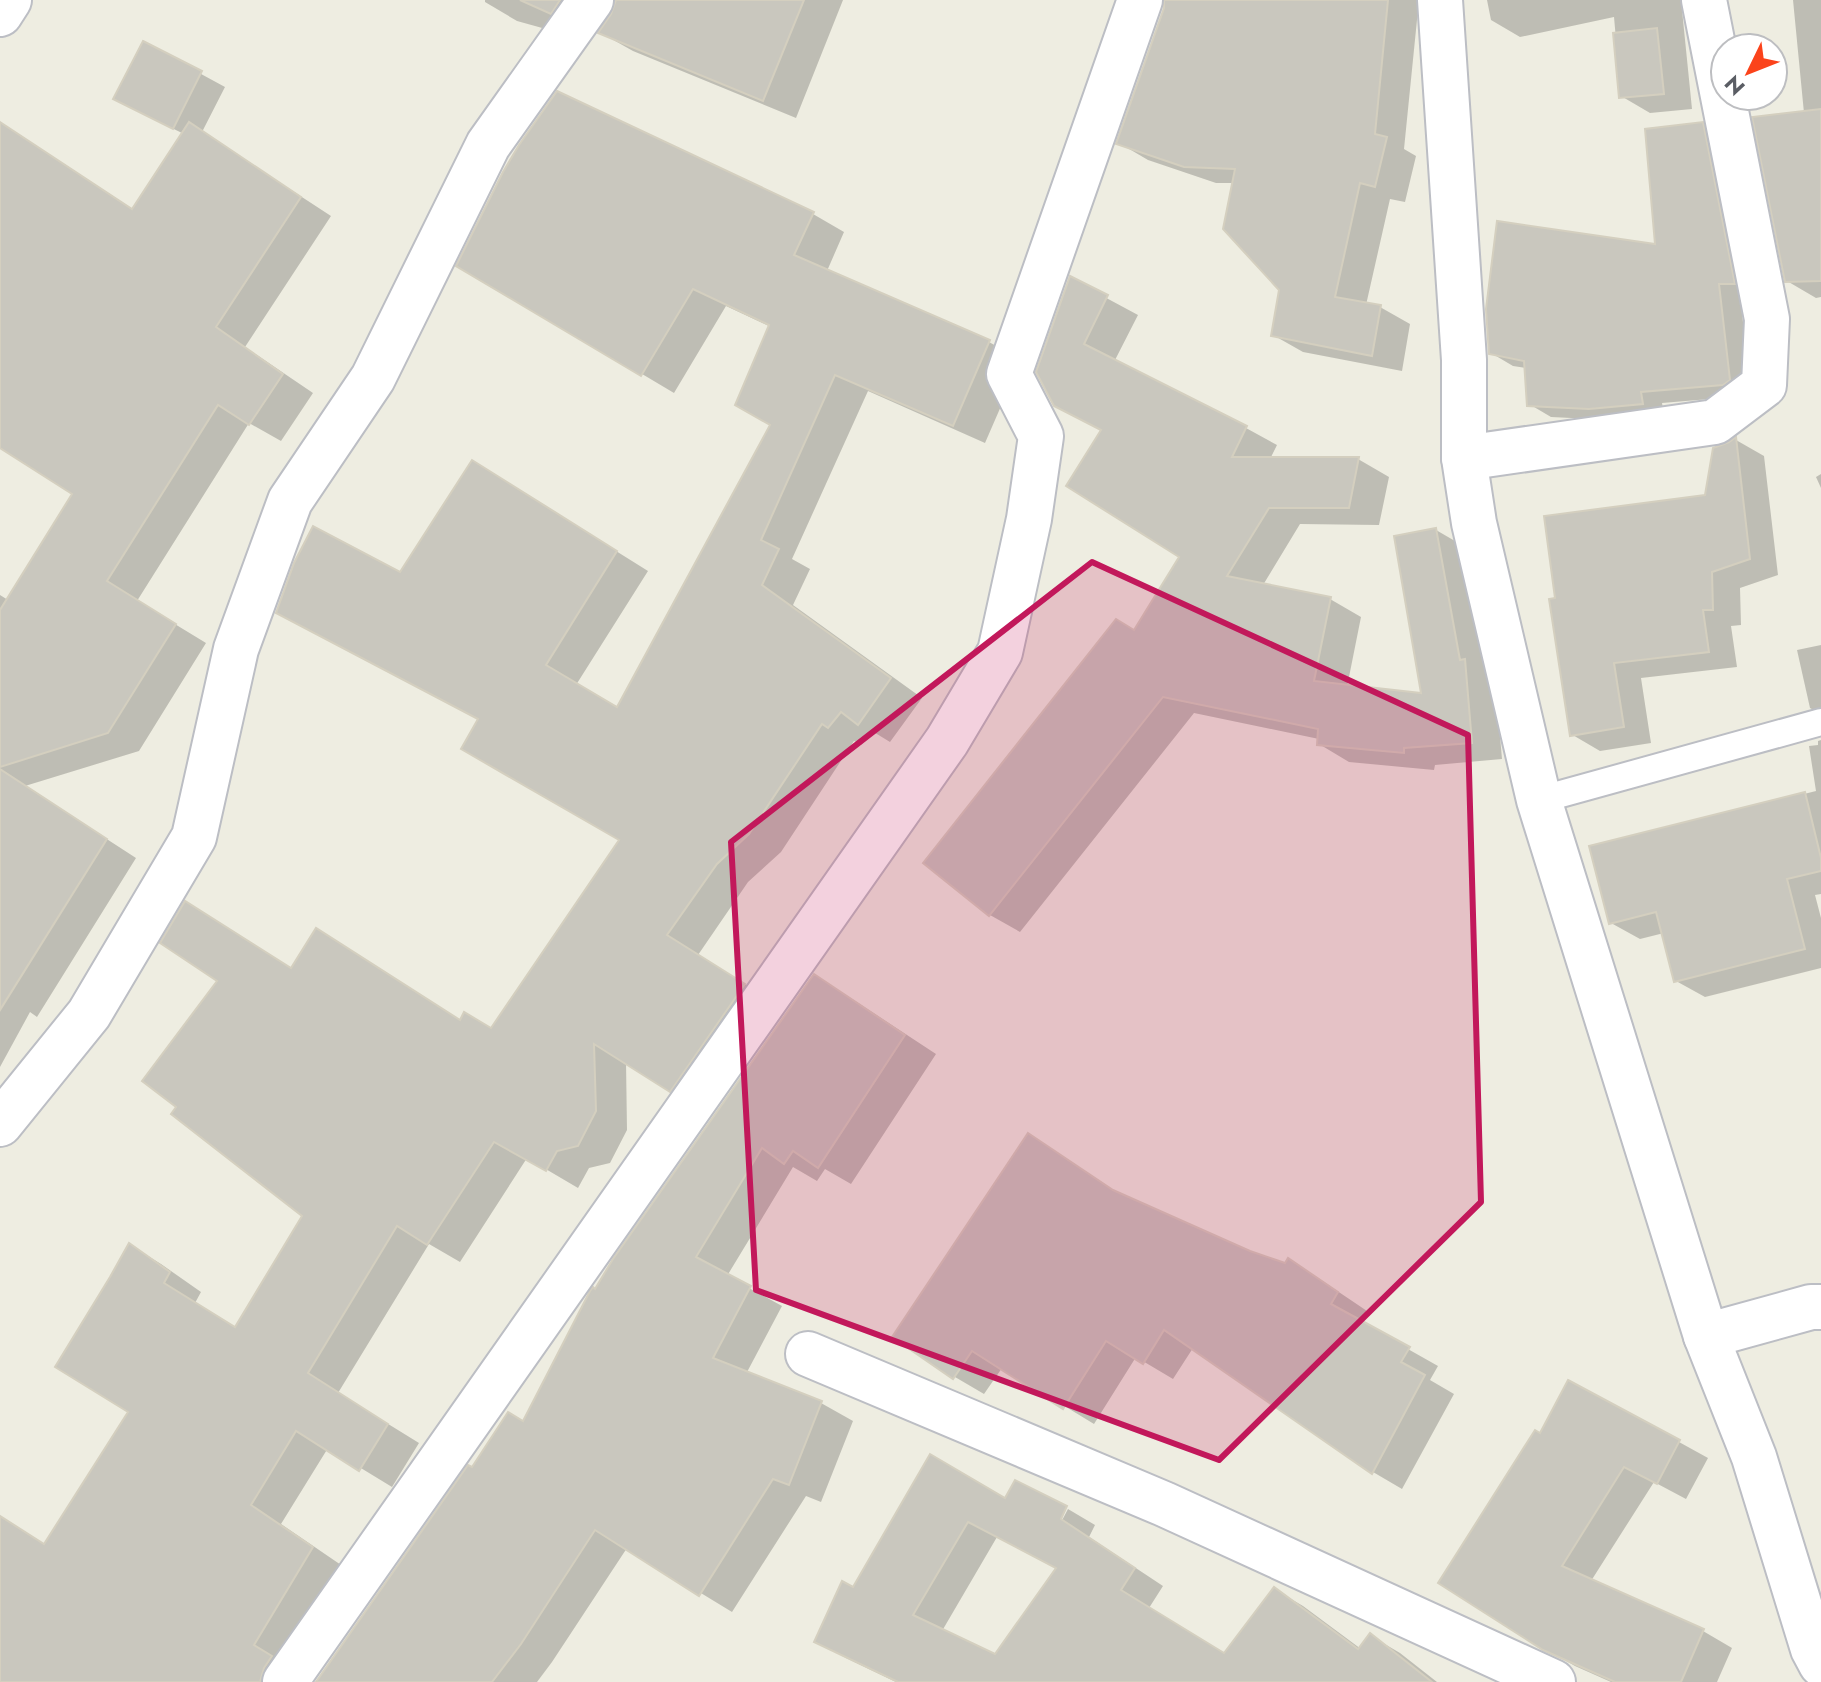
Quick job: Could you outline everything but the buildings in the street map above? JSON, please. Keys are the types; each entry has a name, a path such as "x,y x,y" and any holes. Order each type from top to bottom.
{"street":[{"path":"0,14 9,0"},
{"path":"0,1124 89,1014 194,837 236,649 290,501 373,378 488,145 591,0"},
{"path":"285,1682 947,741 1000,652 1029,519 1041,436 1009,374 1140,0"},
{"path":"1440,0 1464,360 1464,458 1474,523 1539,800 1706,1336 1754,1457 1813,1649 1821,1664"},
{"path":"1464,458 1715,422 1764,385 1767,319 1704,0"},
{"path":"1706,1336 1811,1307 1821,1307"},
{"path":"808,1354 1164,1504 1553,1682"}],"lane":[{"path":"1539,800 1821,722"}],"highlighted area":[{"path":"1092,562 1468,735 1481,1202 1219,1460 756,1290 731,842"}]}
